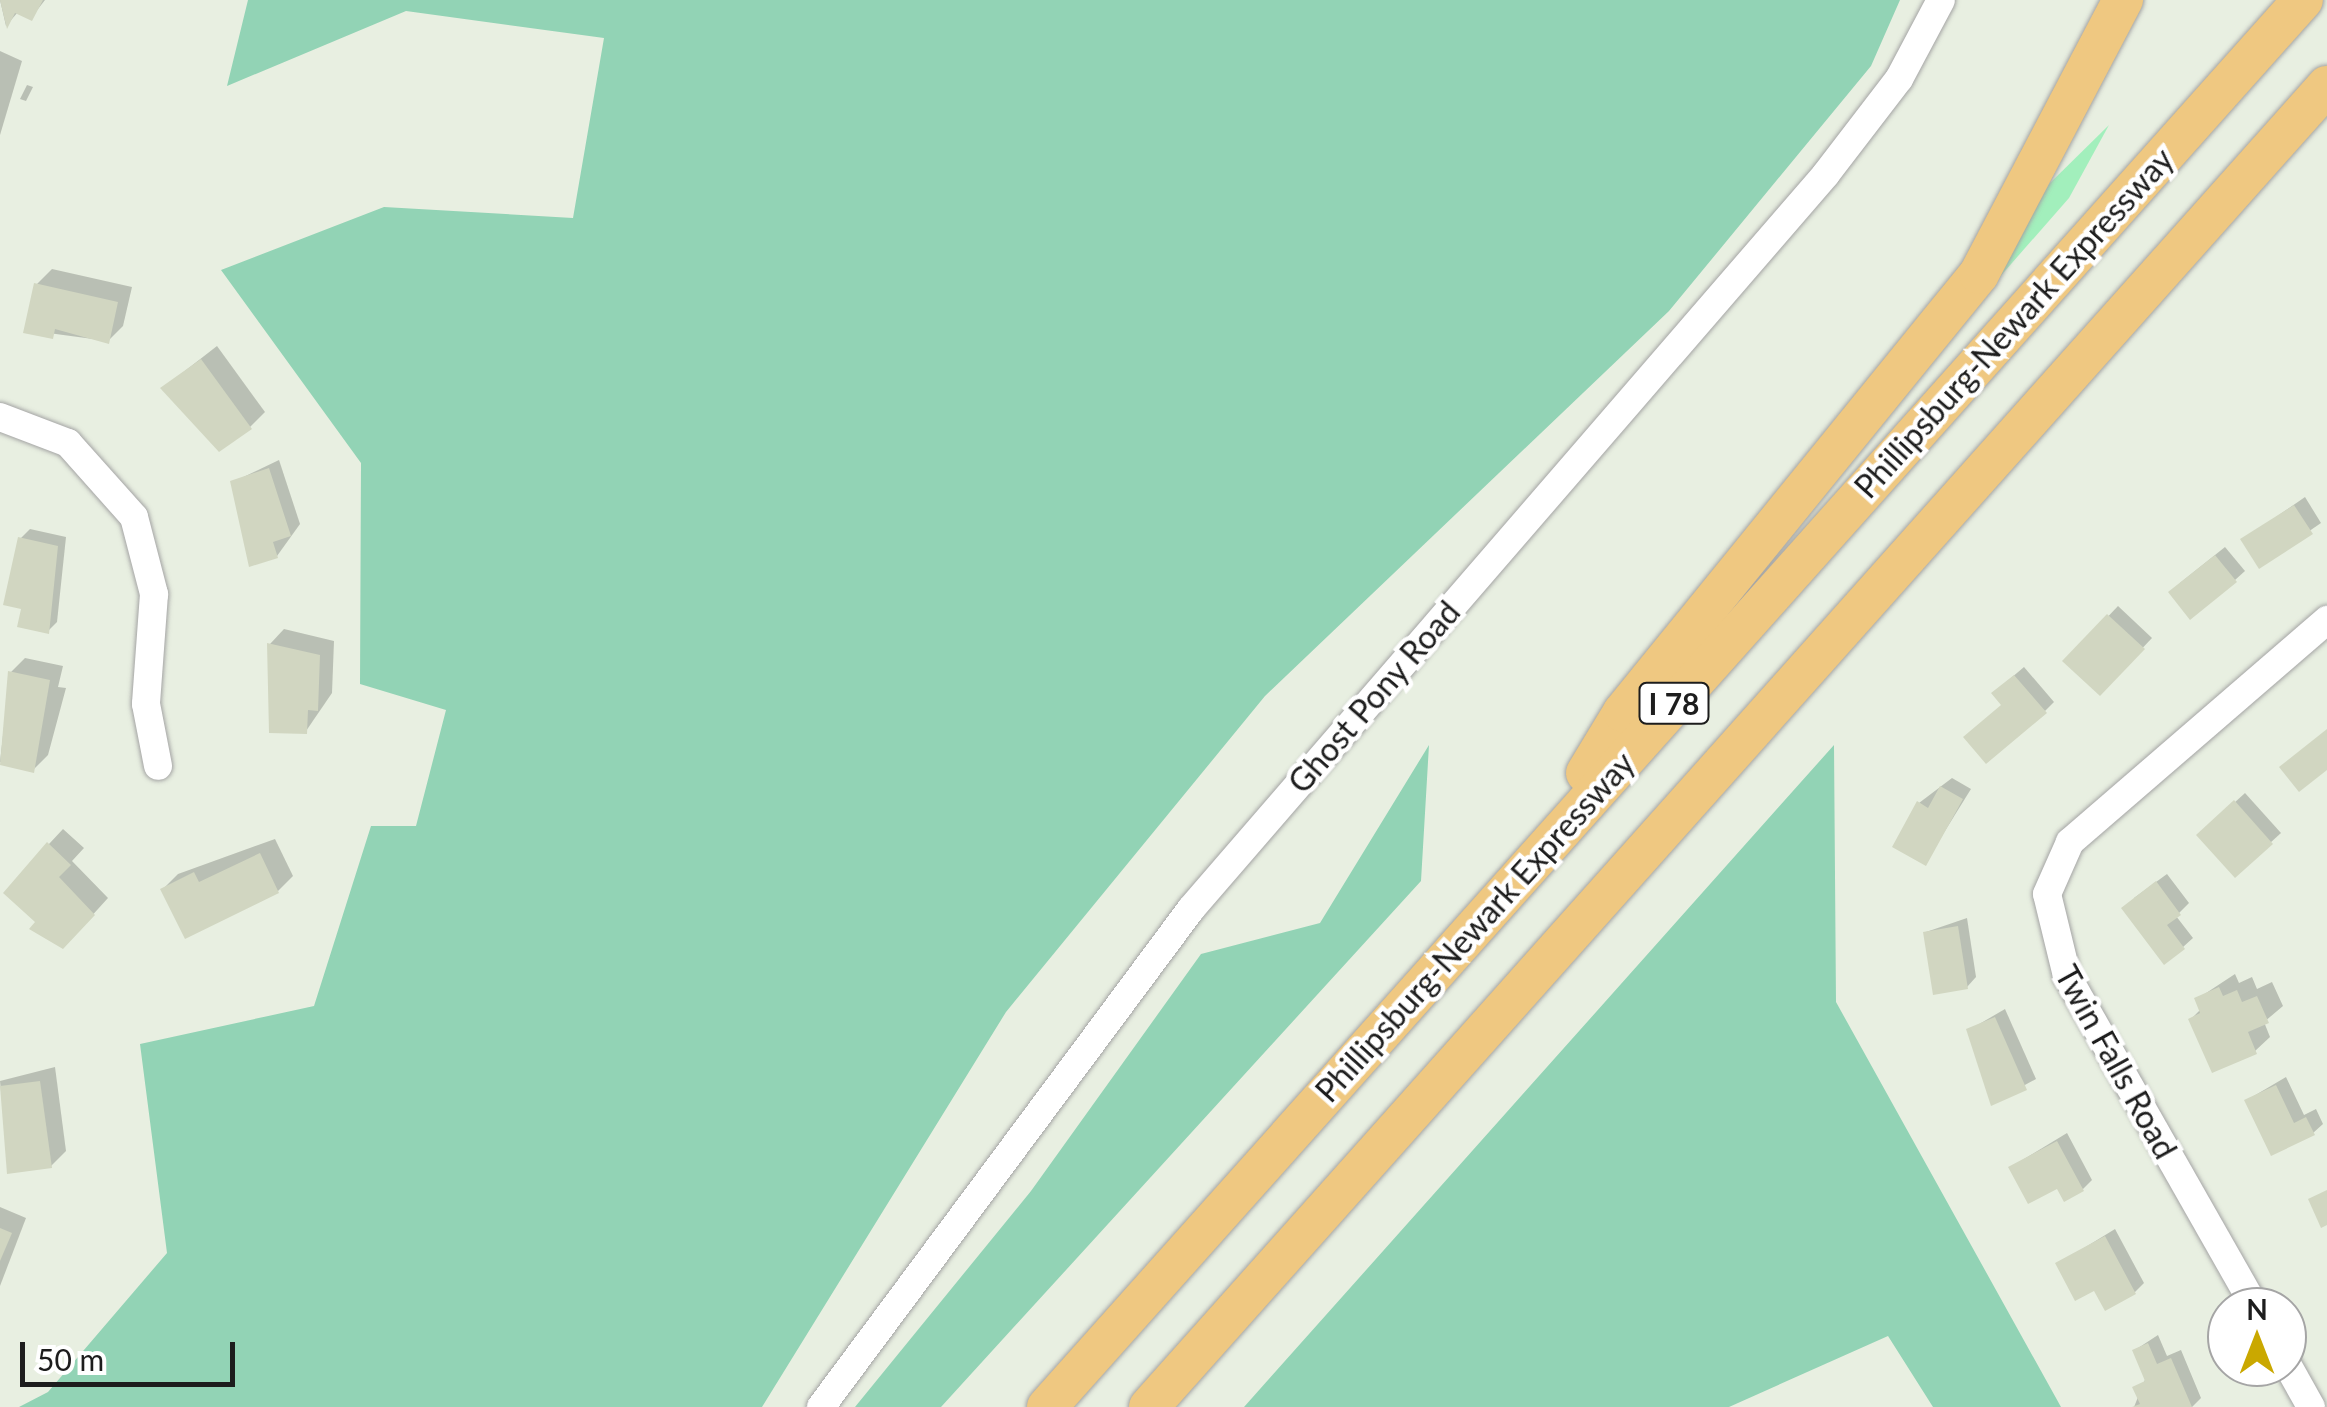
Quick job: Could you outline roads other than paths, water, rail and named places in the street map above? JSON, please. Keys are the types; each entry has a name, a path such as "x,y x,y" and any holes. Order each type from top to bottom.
{"highway":[{"path":"1536,857 1623,712 1979,274 2123,0"},
{"name":"Phillipsburg-Newark Expressway","path":"1047,1407 2303,0"},
{"name":"I 78","path":"1149,1407 2327,86"}],"street":[{"name":"Ghost Pony Road","path":"820,1407 1191,909 1826,174 1899,78 1941,0"},
{"path":"0,418 68,443 134,517 154,594 146,704 158,766"},
{"name":"Twin Falls Road","path":"2244,1287 2067,976 2048,894 2054,866 2081,831 2327,620"}]}
